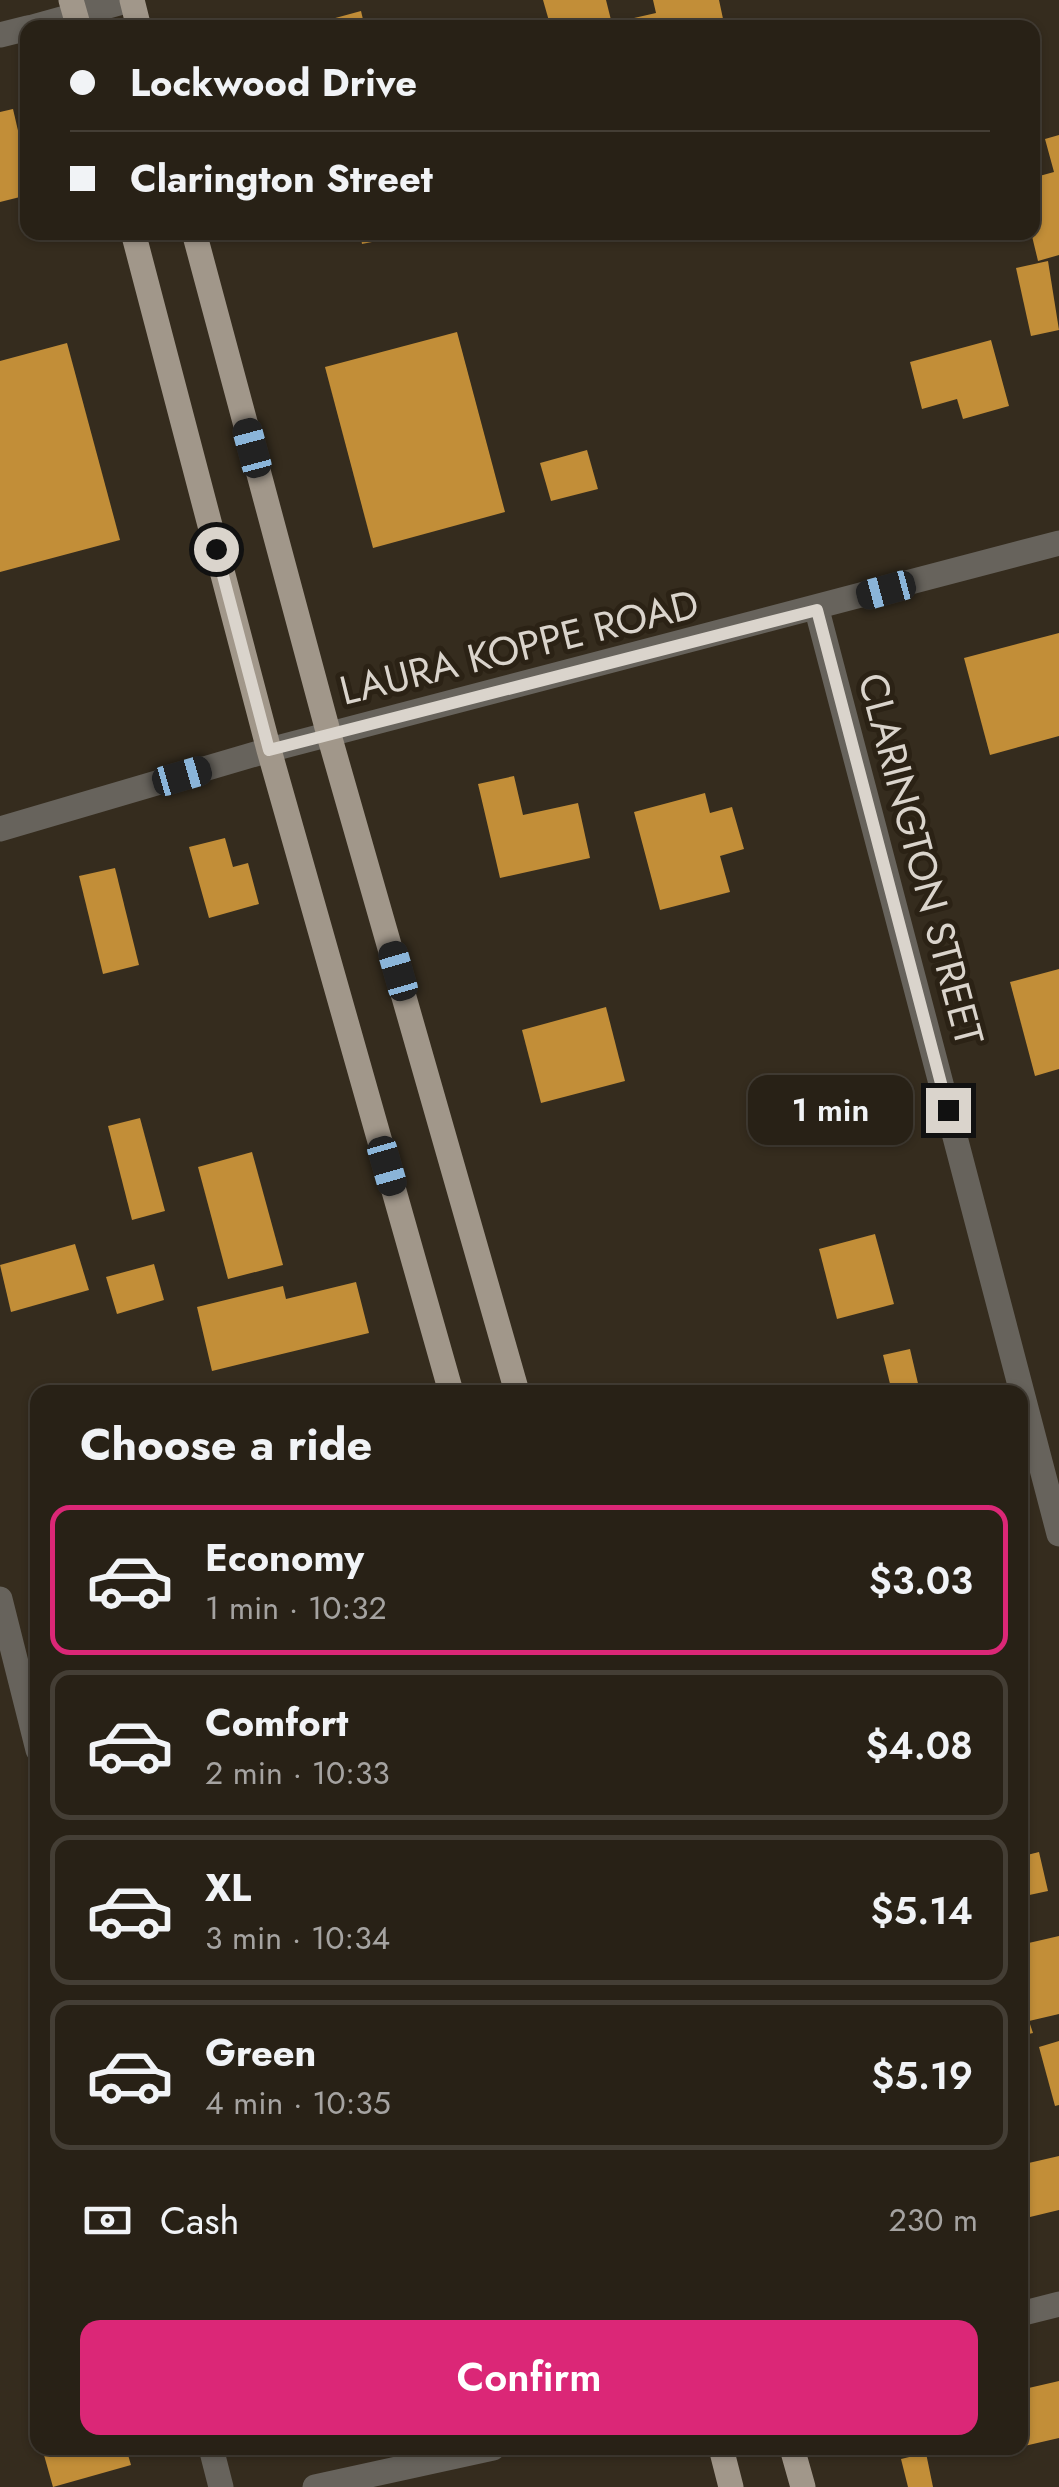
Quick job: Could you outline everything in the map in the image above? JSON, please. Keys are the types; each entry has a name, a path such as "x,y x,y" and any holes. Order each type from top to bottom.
{"main road":[{"path":"135,240 269,750 449,1385"},
{"path":"196,240 329,735 515,1385"},
{"path":"723,2455 732,2487"},
{"path":"794,2455 803,2487"}],"street":[{"path":"75,14 131,0"},
{"name":"LAURA KOPPE ROAD","path":"0,829 269,750 817,610 1059,543"},
{"name":"CLARINGTON STREET","path":"817,610 1020,1385"},
{"name":"CLARINGTON STREET","path":"1028,1416 1059,1534"},
{"path":"0,1600 30,1718"},
{"path":"1028,2312 1059,2304"},
{"path":"214,2455 221,2487"},
{"path":"316,2487 461,2455"}],"building":[{"path":"543,0 606,0 611,20 549,20"},
{"path":"653,0 719,0 723,20 634,20 656,13"},
{"path":"361,11 363,20 328,20"},
{"path":"13,109 20,139 20,197 0,202 0,112"},
{"path":"1059,135 1059,255 1038,261 1033,240 1040,240 1040,176 1054,172 1045,139"},
{"path":"1048,261 1059,330 1031,336 1016,268"},
{"path":"457,332 505,512 373,548 325,367"},
{"path":"991,340 1009,406 963,419 957,399 922,409 910,362"},
{"path":"67,343 120,540 0,572 0,361"},
{"path":"587,450 598,489 551,501 540,463"},
{"path":"1059,633 1059,736 990,755 964,658"},
{"path":"514,776 523,815 578,803 590,858 500,878 478,784"},
{"path":"705,793 710,813 732,807 744,849 720,856 730,892 660,910 634,812"},
{"path":"225,838 233,867 248,863 259,904 209,918 189,847"},
{"path":"115,868 139,965 103,974 79,876"},
{"path":"1059,969 1059,1069 1035,1076 1010,982"},
{"path":"606,1007 625,1081 541,1103 522,1030"},
{"path":"140,1118 165,1211 132,1220 108,1126"},
{"path":"252,1152 283,1265 228,1279 198,1167"},
{"path":"875,1234 894,1304 837,1319 819,1249"},
{"path":"75,1244 89,1290 11,1312 0,1265"},
{"path":"154,1264 164,1300 117,1314 106,1277"},
{"path":"356,1282 369,1333 212,1371 197,1307 283,1286 286,1299"},
{"path":"910,1349 918,1385 890,1385 883,1355"},
{"path":"1039,1852 1048,1891 1028,1895 1028,1855"},
{"path":"1059,1936 1059,2014 1029,2021 1033,2033 1028,2034 1028,1943"},
{"path":"1059,2041 1059,2105 1055,2106 1039,2047"},
{"path":"1059,2156 1059,2210 1030,2217 1028,2163"},
{"path":"1059,2381 1059,2438 1028,2445 1028,2388"},
{"path":"44,2455 128,2455 131,2465 53,2487"},
{"path":"926,2455 933,2487 908,2487 901,2459"}],"route":[{"path":"216,549 269,750 817,610 948,1110"}]}
